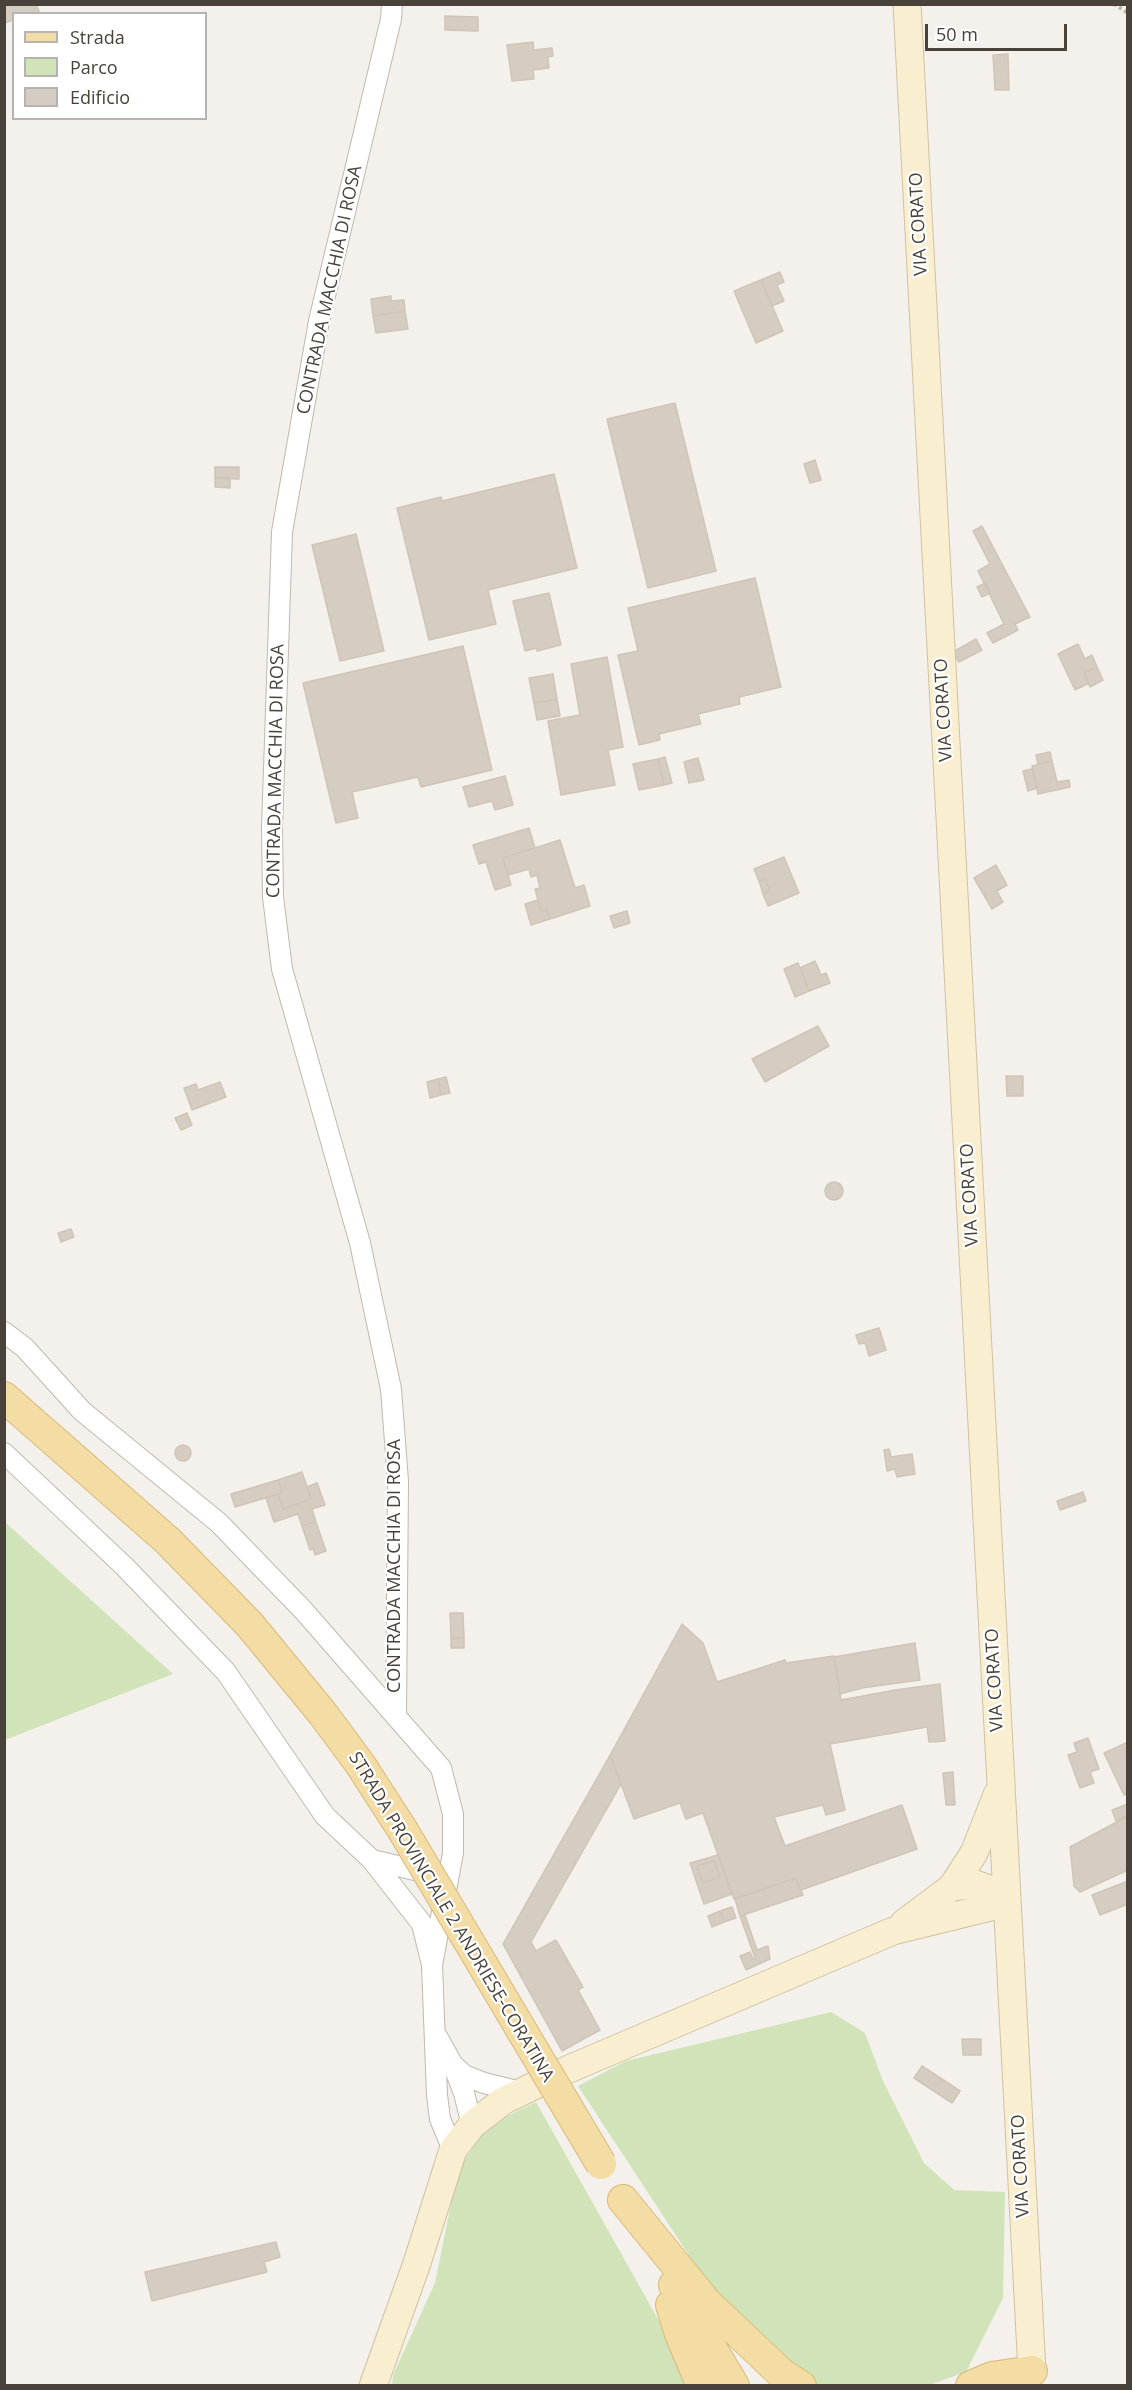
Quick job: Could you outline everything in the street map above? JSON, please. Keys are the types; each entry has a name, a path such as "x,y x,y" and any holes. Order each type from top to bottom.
{"main road":[{"name":"VIA CORATO","path":"907,4 1032,2378"},
{"name":"STRADA PROVINCIALE 2 ANDRIESE-CORATINA","path":"4,1397 168,1541 250,1626 323,1714 360,1764 402,1829 734,2385"},
{"path":"893,1931 952,1887 975,1853 1001,1786"},
{"path":"952,1887 975,1884 992,1890 1007,1903"},
{"path":"376,2380 453,2150 472,2125 503,2101 573,2068 893,1931 1007,1903"},
{"path":"623,2200 707,2303 782,2374 801,2385"},
{"path":"654,2253 680,2334 702,2385"},
{"path":"971,2385 992,2377 1032,2378"}],"street":[{"name":"CONTRADA MACCHIA DI ROSA","path":"392,4 391,20 319,321 282,532 272,828 273,897 282,969 360,1243 392,1389 398,1481 396,1715"},
{"path":"4,1332 26,1348 82,1411 219,1523 303,1610 441,1768 453,1814 453,1853 432,1965"},
{"path":"4,1453 124,1566 226,1672 326,1816 372,1860 422,1924 432,1965 440,2119 453,2150"},
{"path":"372,1860 428,1873 453,1853"},
{"path":"435,2033 453,2065 464,2093 472,2125"},
{"path":"453,2065 465,2075 484,2084 521,2092"}],"path":[{"path":"1114,4 1128,13"}],"green space":[{"path":"5,1522 173,1674 5,1740"},
{"path":"831,2012 865,2033 883,2081 924,2163 954,2190 1005,2192 1003,2298 966,2372 929,2385 818,2386 804,2381 732,2321 578,2086 626,2061"},
{"path":"536,2102 695,2385 392,2386 393,2375 435,2283 458,2169 489,2125"}],"building":[{"path":"4,4 36,4 39,12 12,12 12,21 4,23"},
{"path":"445,16 478,17 478,31 445,30"},
{"path":"533,42 534,50 552,48 553,56 548,57 549,68 533,70 534,79 512,81 507,45"},
{"path":"1008,54 1009,90 995,90 993,55"},
{"path":"780,272 784,282 777,285 784,301 772,306 761,280"},
{"path":"761,280 783,331 756,343 734,291"},
{"path":"391,296 391,301 404,300 405,311 373,316 371,299"},
{"path":"405,311 408,329 376,333 373,316"},
{"path":"675,403 716,571 648,588 607,419"},
{"path":"815,460 821,480 810,483 804,464"},
{"path":"215,467 239,467 239,479 215,478"},
{"path":"554,474 577,568 488,590 496,624 429,640 397,508 441,497 442,501"},
{"path":"215,478 230,478 230,488 215,487"},
{"path":"982,526 1030,617 1015,624 1018,630 993,643 987,633 1004,624 978,571 990,564 973,531"},
{"path":"356,534 384,651 340,661 312,545"},
{"path":"755,578 781,687 739,697 740,704 698,714 701,724 659,734 660,740 639,745 618,655 638,651 628,608"},
{"path":"985,583 990,593 982,597 977,587"},
{"path":"549,593 561,645 537,651 537,648 525,651 513,601"},
{"path":"976,639 982,650 959,662 953,652"},
{"path":"1078,644 1085,659 1092,655 1097,667 1084,673 1089,683 1075,690 1058,654"},
{"path":"463,646 492,770 421,787 418,777 352,792 358,818 336,823 303,683"},
{"path":"607,657 623,747 608,750 615,785 561,795 548,721 580,715 571,664"},
{"path":"1097,667 1103,680 1090,687 1084,673"},
{"path":"553,674 557,699 534,703 529,678"},
{"path":"557,699 560,716 537,720 534,703"},
{"path":"1050,752 1052,761 1038,764 1036,755"},
{"path":"665,757 672,783 664,785 658,759"},
{"path":"698,758 704,780 689,783 684,762"},
{"path":"658,759 664,785 639,790 633,764"},
{"path":"1052,761 1057,782 1069,780 1070,787 1038,794 1032,766"},
{"path":"1032,769 1037,788 1028,791 1023,771"},
{"path":"505,776 513,805 495,810 492,801 469,807 463,787"},
{"path":"529,828 535,848 503,858 511,885 495,890 486,862 479,864 473,845"},
{"path":"560,840 575,888 584,885 590,906 550,919 547,909 541,911 535,889 540,888 537,875 531,877 529,869 508,875 503,858"},
{"path":"784,857 799,893 768,906 763,894 770,891 765,879 759,881 754,869"},
{"path":"996,865 1007,885 997,891 1003,902 992,909 974,878"},
{"path":"765,879 770,891 763,894 759,881"},
{"path":"538,900 541,911 547,909 550,919 531,925 525,904"},
{"path":"627,911 630,923 614,928 610,916"},
{"path":"815,961 821,975 826,973 830,983 809,991 800,968"},
{"path":"798,963 809,991 795,997 784,969"},
{"path":"818,1026 829,1046 765,1082 752,1059"},
{"path":"1006,1076 1023,1076 1023,1096 1007,1096"},
{"path":"446,1077 450,1093 441,1095 438,1079"},
{"path":"438,1079 441,1095 430,1098 427,1082"},
{"path":"220,1082 226,1097 192,1110 184,1088 196,1084 198,1090"},
{"path":"187,1113 192,1125 181,1130 175,1118"},
{"path":"834,1182 840,1185 843,1191 840,1197 834,1200 828,1197 825,1191 828,1185"},
{"path":"71,1229 74,1237 61,1242 58,1233"},
{"path":"879,1328 886,1350 869,1356 865,1343 859,1344 856,1335"},
{"path":"183,1445 191,1453 183,1461 175,1453"},
{"path":"889,1449 891,1457 912,1454 915,1474 897,1477 895,1469 887,1471 884,1450"},
{"path":"302,1472 311,1499 283,1509 278,1494 282,1493 278,1480"},
{"path":"278,1480 282,1493 235,1507 231,1494"},
{"path":"317,1483 325,1505 312,1509 316,1522 302,1526 298,1514 274,1522 266,1498 278,1494 283,1509 311,1499 307,1487"},
{"path":"1083,1492 1086,1501 1060,1510 1057,1501"},
{"path":"316,1522 326,1551 315,1555 313,1549 310,1550 302,1526"},
{"path":"450,1613 463,1613 464,1638 451,1638"},
{"path":"682,1624 703,1643 717,1682 785,1660 786,1663 834,1656 841,1700 940,1684 945,1741 929,1742 927,1727 830,1744 845,1810 826,1815 823,1805 774,1817 785,1846 902,1805 917,1849 801,1890 796,1878 734,1899 703,1813 686,1819 680,1803 634,1819 611,1757 609,1757"},
{"path":"451,1638 464,1638 464,1648 451,1648"},
{"path":"915,1643 920,1680 862,1688 840,1694 834,1657"},
{"path":"1088,1738 1099,1769 1090,1772 1094,1783 1080,1788 1068,1755 1077,1752 1074,1743"},
{"path":"1126,1743 1128,1794 1124,1795 1104,1753"},
{"path":"611,1757 621,1784 531,1942 536,1951 556,1940 583,1987 578,1990 600,2030 562,2051 503,1944"},
{"path":"953,1772 955,1805 946,1805 943,1773"},
{"path":"1128,1804 1128,1816 1116,1821 1112,1810"},
{"path":"1128,1816 1128,1870 1080,1892 1074,1886 1070,1847"},
{"path":"718,1855 732,1894 704,1904 690,1863","holes":["714,1861 720,1877 703,1883 697,1866"]},
{"path":"714,1861 720,1877 703,1883 697,1866"},
{"path":"796,1878 803,1895 740,1916 735,1899"},
{"path":"1128,1881 1128,1904 1100,1915 1092,1895"},
{"path":"732,1907 736,1918 724,1922 720,1911"},
{"path":"720,1911 724,1922 712,1927 708,1916"},
{"path":"745,1915 757,1950 768,1946 770,1959 746,1970 740,1956 750,1952 753,1959 755,1958 740,1916"},
{"path":"962,2039 981,2039 981,2055 963,2055"},
{"path":"922,2066 960,2091 952,2103 914,2078"},
{"path":"276,2242 280,2257 264,2262 267,2272 152,2301 145,2272"}]}
